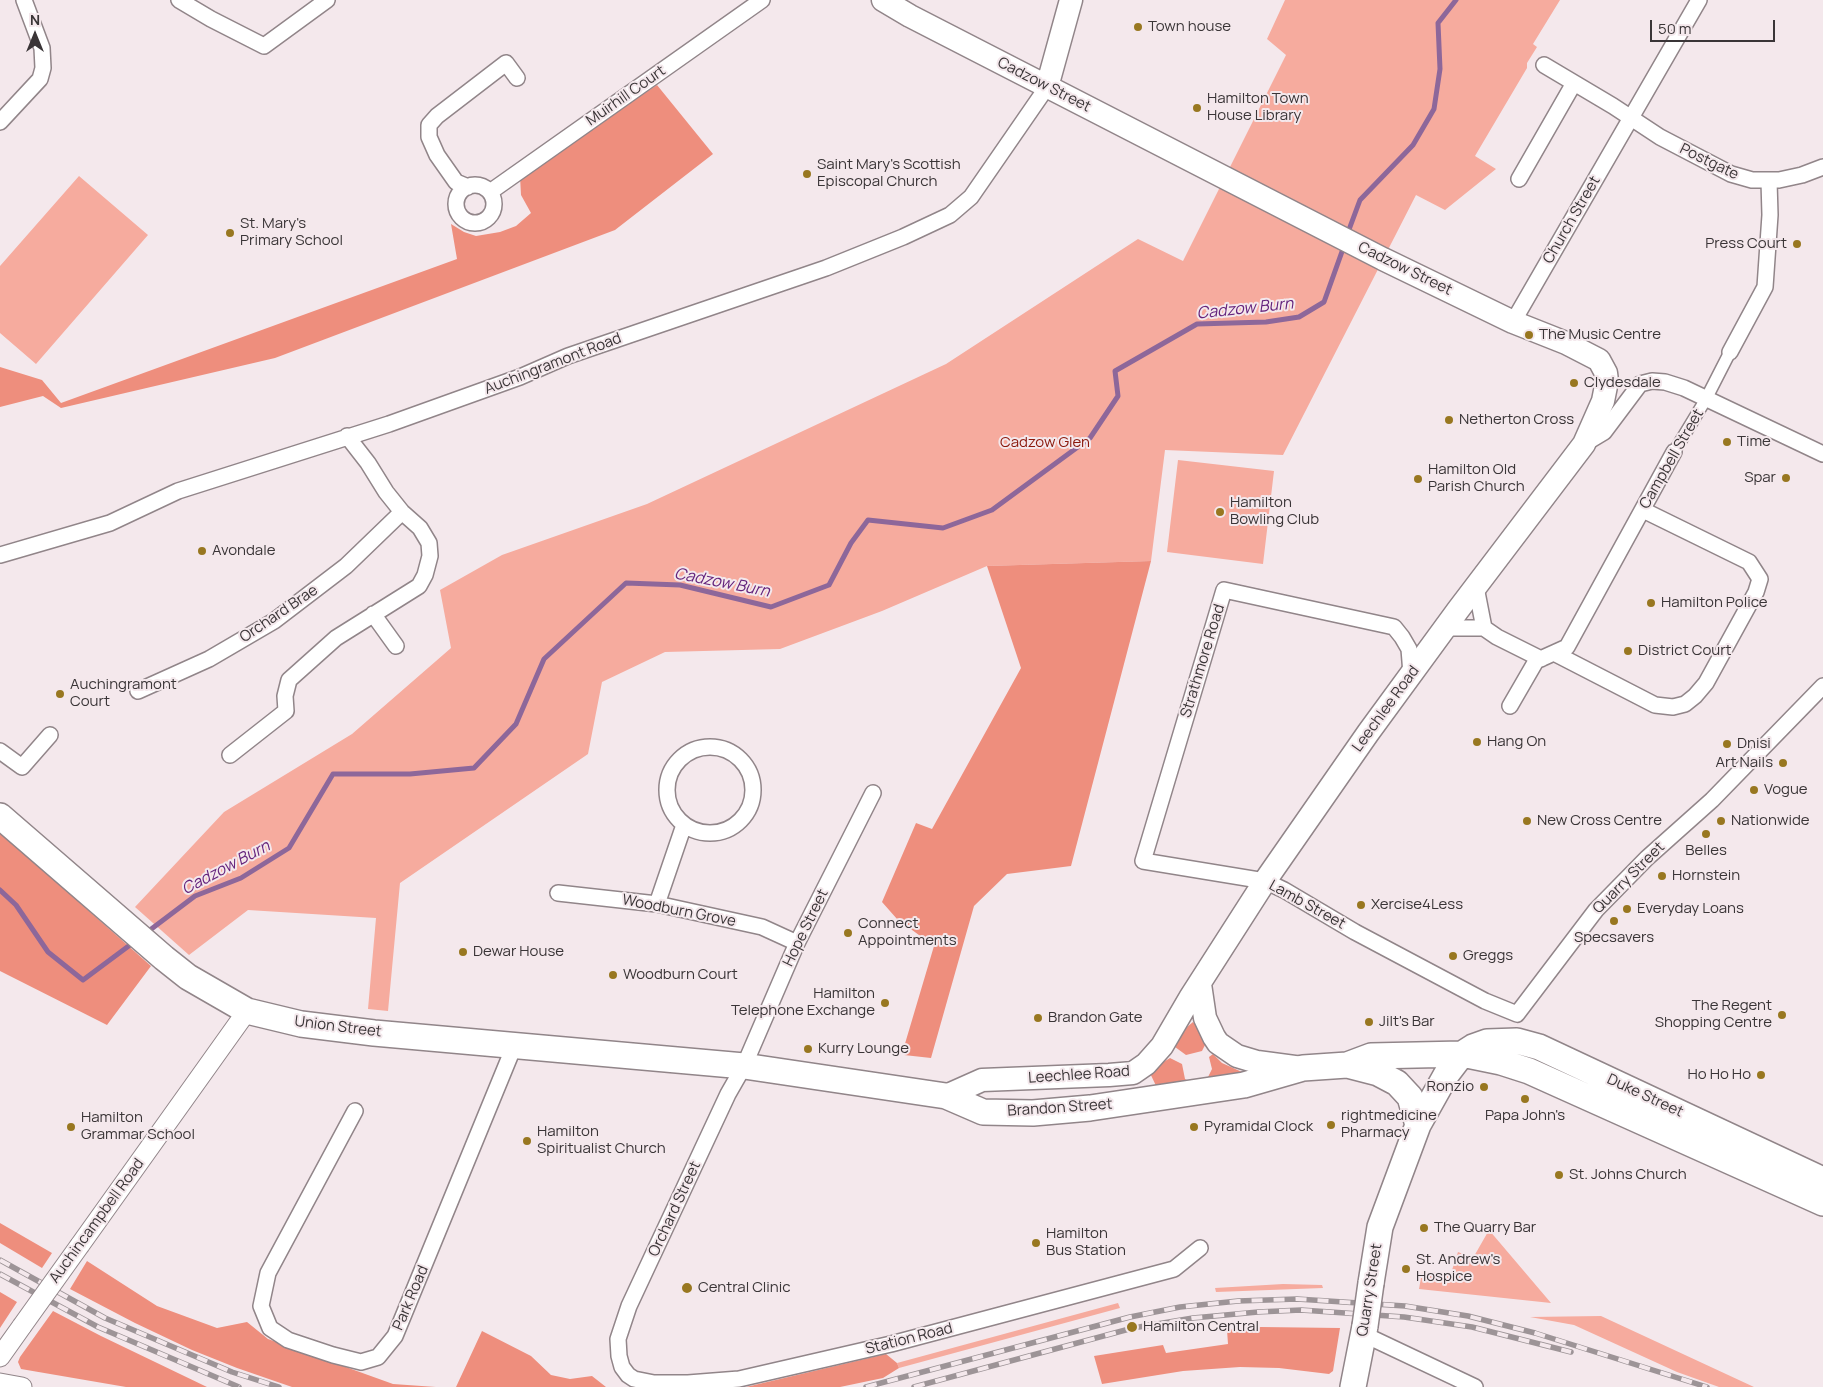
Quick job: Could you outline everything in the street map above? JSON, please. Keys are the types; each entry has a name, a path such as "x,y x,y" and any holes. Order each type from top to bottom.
{"main road":[{"name":"Cadzow Street","path":"883,0 1047,87 1383,259 1514,322 1566,343 1599,360 1606,372 1606,390 1584,444"},
{"path":"1047,87 1071,0"},
{"name":"Leechlee Road","path":"946,1096 982,1080 1073,1078 1133,1072 1146,1064 1162,1046 1190,998 1265,881 1411,674 1584,444"},
{"name":"Union Street","path":"0,816 164,958 188,977 247,1012 301,1024 327,1027 744,1066"},
{"path":"1200,984 1205,1018 1218,1043 1237,1056 1258,1062 1304,1068"},
{"name":"Duke Street","path":"1462,1054 1473,1047 1487,1042 1517,1041 1539,1047 1823,1180"},
{"name":"Brandon Street","path":"744,1066 946,1096 983,1112 1033,1113 1090,1108 1244,1085 1304,1068 1347,1065 1371,1056 1462,1054 1501,1062"},
{"name":"Quarry Street","path":"1353,1387 1380,1227 1418,1125 1446,1075 1462,1054"},
{"name":"Quarry Street","path":"1393,1195 1446,1098 1464,1074 1480,1066 1501,1062"},
{"name":"Duke Street","path":"1501,1062 1562,1084 1823,1203"},
{"name":"Brandon Street","path":"1347,1065 1378,1073 1397,1083 1410,1097 1418,1125"}],"street":[{"path":"0,122 40,79 43,68 42,48 24,0"},
{"path":"179,0 210,19 264,46 327,0"},
{"name":"Muirhill Court","path":"490,192 762,0"},
{"name":"Church Street","path":"1514,322 1699,0"},
{"path":"468,187 460,193 457,204 460,215 470,222 482,222 491,214 494,202 490,192 480,186 468,187 456,182 436,155 429,137 429,125 436,116 506,63 517,78"},
{"path":"1544,65 1630,118"},
{"path":"1519,179 1574,83"},
{"name":"Auchingramont Road","path":"0,555 110,524 178,491 389,424 520,377 568,356 826,268 902,237 950,215 971,198 1047,87"},
{"name":"Postgate","path":"1630,118 1660,137 1731,174 1752,180 1789,179 1823,168"},
{"name":"Campbell Street","path":"1510,706 1536,661 1567,647 1674,452 1706,399 1765,287 1770,215 1769,181"},
{"path":"1584,444 1604,432 1640,384 1652,381 1665,382 1706,399 1823,454"},
{"path":"230,755 286,711 285,696 289,680 336,638 419,586 425,575 430,556 429,543 420,528 402,512 347,436"},
{"path":"1444,628 1484,628 1497,637 1547,656 1655,706 1673,707 1685,704 1706,683 1756,592 1760,580 1757,572 1749,562 1643,510"},
{"name":"Orchard Brae","path":"138,691 209,659 274,621 346,566 402,512"},
{"path":"1476,587 1484,628"},
{"name":"Strathmore Road","path":"1143,861 1224,590 1394,628 1402,637 1408,649 1411,674"},
{"path":"373,614 396,646"},
{"name":"Quarry Street","path":"1431,972 1485,1001 1517,1014 1596,910 1646,858 1712,800 1823,686"},
{"path":"0,751 22,767 50,735"},
{"path":"707,746 722,748 736,754 746,765 752,779 753,794 749,809 740,821 728,830 713,833 698,831 684,825 674,814 668,800 667,785 671,771 680,758 692,750 707,746"},
{"name":"Hope Street","path":"744,1066 797,943 873,793"},
{"path":"657,904 684,825"},
{"name":"Lamb Street","path":"1143,861 1265,881 1431,972"},
{"name":"Woodburn Grove","path":"558,893 657,904 762,927 797,943"},
{"name":"Auchincampbell Road","path":"0,1357 247,1012"},
{"name":"Park Road","path":"355,1111 268,1273 261,1306 270,1328 288,1340 333,1356 362,1362 378,1357 395,1336 516,1044"},
{"name":"Orchard Street","path":"619,1356 618,1339 629,1306 728,1094 744,1066"},
{"name":"Station Road","path":"619,1356 622,1367 628,1375 654,1383 688,1383 739,1379 891,1344 1174,1269 1200,1248"},
{"path":"1364,1330 1475,1387"},
{"path":"0,1383 22,1387"}],"green space":[{"name":"Cadzow Glen","path":"1285,0 1560,0 1533,44 1537,47 1527,63 1527,68 1475,156 1496,169 1445,210 1416,195 1283,455 1165,450 1151,561 987,566 882,611 780,649 665,652 602,682 588,754 400,883 388,1011 368,1009 376,918 248,910 189,955 135,907 224,812 352,734 451,648 440,590 502,555 647,504 946,364 1138,239 1183,261 1286,55 1267,39"},
{"path":"79,176 148,235 36,364 0,333 0,266"},
{"name":"Hamilton Bowling Club","path":"1178,460 1274,471 1263,564 1167,552"},
{"path":"1489,1230 1551,1303 1419,1289 1422,1272 1451,1273 1458,1252 1473,1258"},
{"path":"1283,1284 1322,1285 1323,1288 1216,1292 1215,1288"},
{"path":"1118,1303 1120,1308 899,1368 897,1363"},
{"path":"1601,1316 1754,1387 1719,1387 1677,1372 1574,1325 1530,1317"}],"shaded area":[{"path":"657,85 713,154 615,230 275,358 61,408 43,396 0,407 0,367 42,380 61,403 457,259 451,224 464,232 476,236 500,232 516,226 531,213 521,195 520,176"},
{"path":"1151,561 1071,866 1007,874 974,906 931,1058 904,1055 904,1047 934,946 897,919 882,902 916,823 932,829 1021,668 987,566"},
{"path":"0,832 151,966 107,1025 0,971"},
{"path":"1193,1022 1202,1032 1206,1043 1202,1051 1186,1055 1175,1047 1187,1027"},
{"path":"1213,1054 1222,1063 1242,1072 1243,1077 1206,1081 1212,1069 1209,1057"},
{"path":"1170,1058 1182,1064 1185,1079 1190,1082 1158,1090 1149,1071"},
{"path":"0,1223 52,1253 42,1268 0,1243"},
{"path":"87,1261 157,1306 217,1328 247,1322 268,1339 393,1384 436,1387 292,1387 237,1368 192,1350 70,1289"},
{"path":"0,1292 17,1302 0,1328"},
{"path":"53,1311 207,1387 126,1387 21,1369 18,1362 20,1357"},
{"path":"1261,1327 1340,1328 1333,1371 1329,1374 1279,1368 1240,1367 1183,1371 1102,1384 1094,1356 1163,1345 1166,1353 1228,1344 1227,1330"},
{"path":"482,1331 531,1356 551,1375 570,1379 592,1376 606,1387 456,1387"},
{"path":"886,1354 897,1363 899,1368 883,1378 840,1387 746,1387"}],"waterway":[{"name":"Cadzow Burn","path":"1347,235 1360,200 1413,145 1434,109 1440,69 1438,23 1456,0"},
{"name":"Cadzow Burn","path":"146,933 195,896 241,878 289,848 333,774 410,774 474,768 516,724 544,659 626,583 680,585 771,607 829,585 851,543 868,520 943,528 992,510 1090,438 1118,396 1115,371 1197,324 1266,322 1299,317 1324,302 1344,246"},
{"name":"Cadzow Burn","path":"0,890 16,905 48,952 83,980 134,942"}],"railway":[{"path":"0,1260 105,1318 232,1372 279,1387"},
{"path":"0,1274 98,1327 239,1387"},
{"path":"866,1387 1130,1317 1180,1307 1238,1301 1297,1299 1405,1306 1468,1316 1535,1333 1707,1387"},
{"path":"914,1387 1133,1328 1193,1318 1258,1312 1301,1310 1404,1317 1472,1327 1571,1352"}],"place":[{"name":"Town house","path":"1138,27"},
{"name":"Hamilton Town House Library","path":"1197,108"},
{"name":"Saint Mary's Scottish Episcopal Church","path":"807,174"},
{"name":"St. Mary's Primary School","path":"230,233"},
{"name":"Press Court","path":"1797,244"},
{"name":"The Music Centre","path":"1529,335"},
{"name":"Clydesdale","path":"1574,383"},
{"name":"Netherton Cross","path":"1449,420"},
{"name":"Time","path":"1727,442"},
{"name":"Spar","path":"1786,478"},
{"name":"Hamilton Old Parish Church","path":"1418,479"},
{"name":"Hamilton Bowling Club","path":"1220,512"},
{"name":"Avondale","path":"202,551"},
{"name":"Hamilton Police","path":"1651,603"},
{"name":"District Court","path":"1628,651"},
{"name":"Auchingramont Court","path":"60,694"},
{"name":"Hang On","path":"1477,742"},
{"name":"Dnisi","path":"1727,744"},
{"name":"Art Nails","path":"1783,763"},
{"name":"Vogue","path":"1754,790"},
{"name":"New Cross Centre","path":"1527,821"},
{"name":"Nationwide","path":"1721,821"},
{"name":"Belles","path":"1706,834"},
{"name":"Hornstein","path":"1662,876"},
{"name":"Xercise4Less","path":"1361,905"},
{"name":"Everyday Loans","path":"1627,909"},
{"name":"Specsavers","path":"1614,921"},
{"name":"Connect Appointments","path":"848,933"},
{"name":"Dewar House","path":"463,952"},
{"name":"Greggs","path":"1453,956"},
{"name":"Woodburn Court","path":"613,975"},
{"name":"Hamilton Telephone Exchange","path":"885,1003"},
{"name":"The Regent Shopping Centre","path":"1782,1015"},
{"name":"Brandon Gate","path":"1038,1018"},
{"name":"Jilt's Bar","path":"1369,1022"},
{"name":"Kurry Lounge","path":"808,1049"},
{"name":"Ho Ho Ho","path":"1761,1075"},
{"name":"Ronzio","path":"1484,1087"},
{"name":"Papa John's","path":"1525,1099"},
{"name":"rightmedicine Pharmacy","path":"1331,1125"},
{"name":"Hamilton Grammar School","path":"71,1127"},
{"name":"Pyramidal Clock","path":"1194,1127"},
{"name":"Hamilton Spiritualist Church","path":"527,1141"},
{"name":"St. Johns Church","path":"1559,1175"},
{"name":"The Quarry Bar","path":"1424,1228"},
{"name":"Hamilton Bus Station","path":"1036,1243"},
{"name":"St. Andrew's Hospice","path":"1406,1269"},
{"name":"Central Clinic","path":"687,1288"},
{"name":"Hamilton Central","path":"1132,1327"}]}
